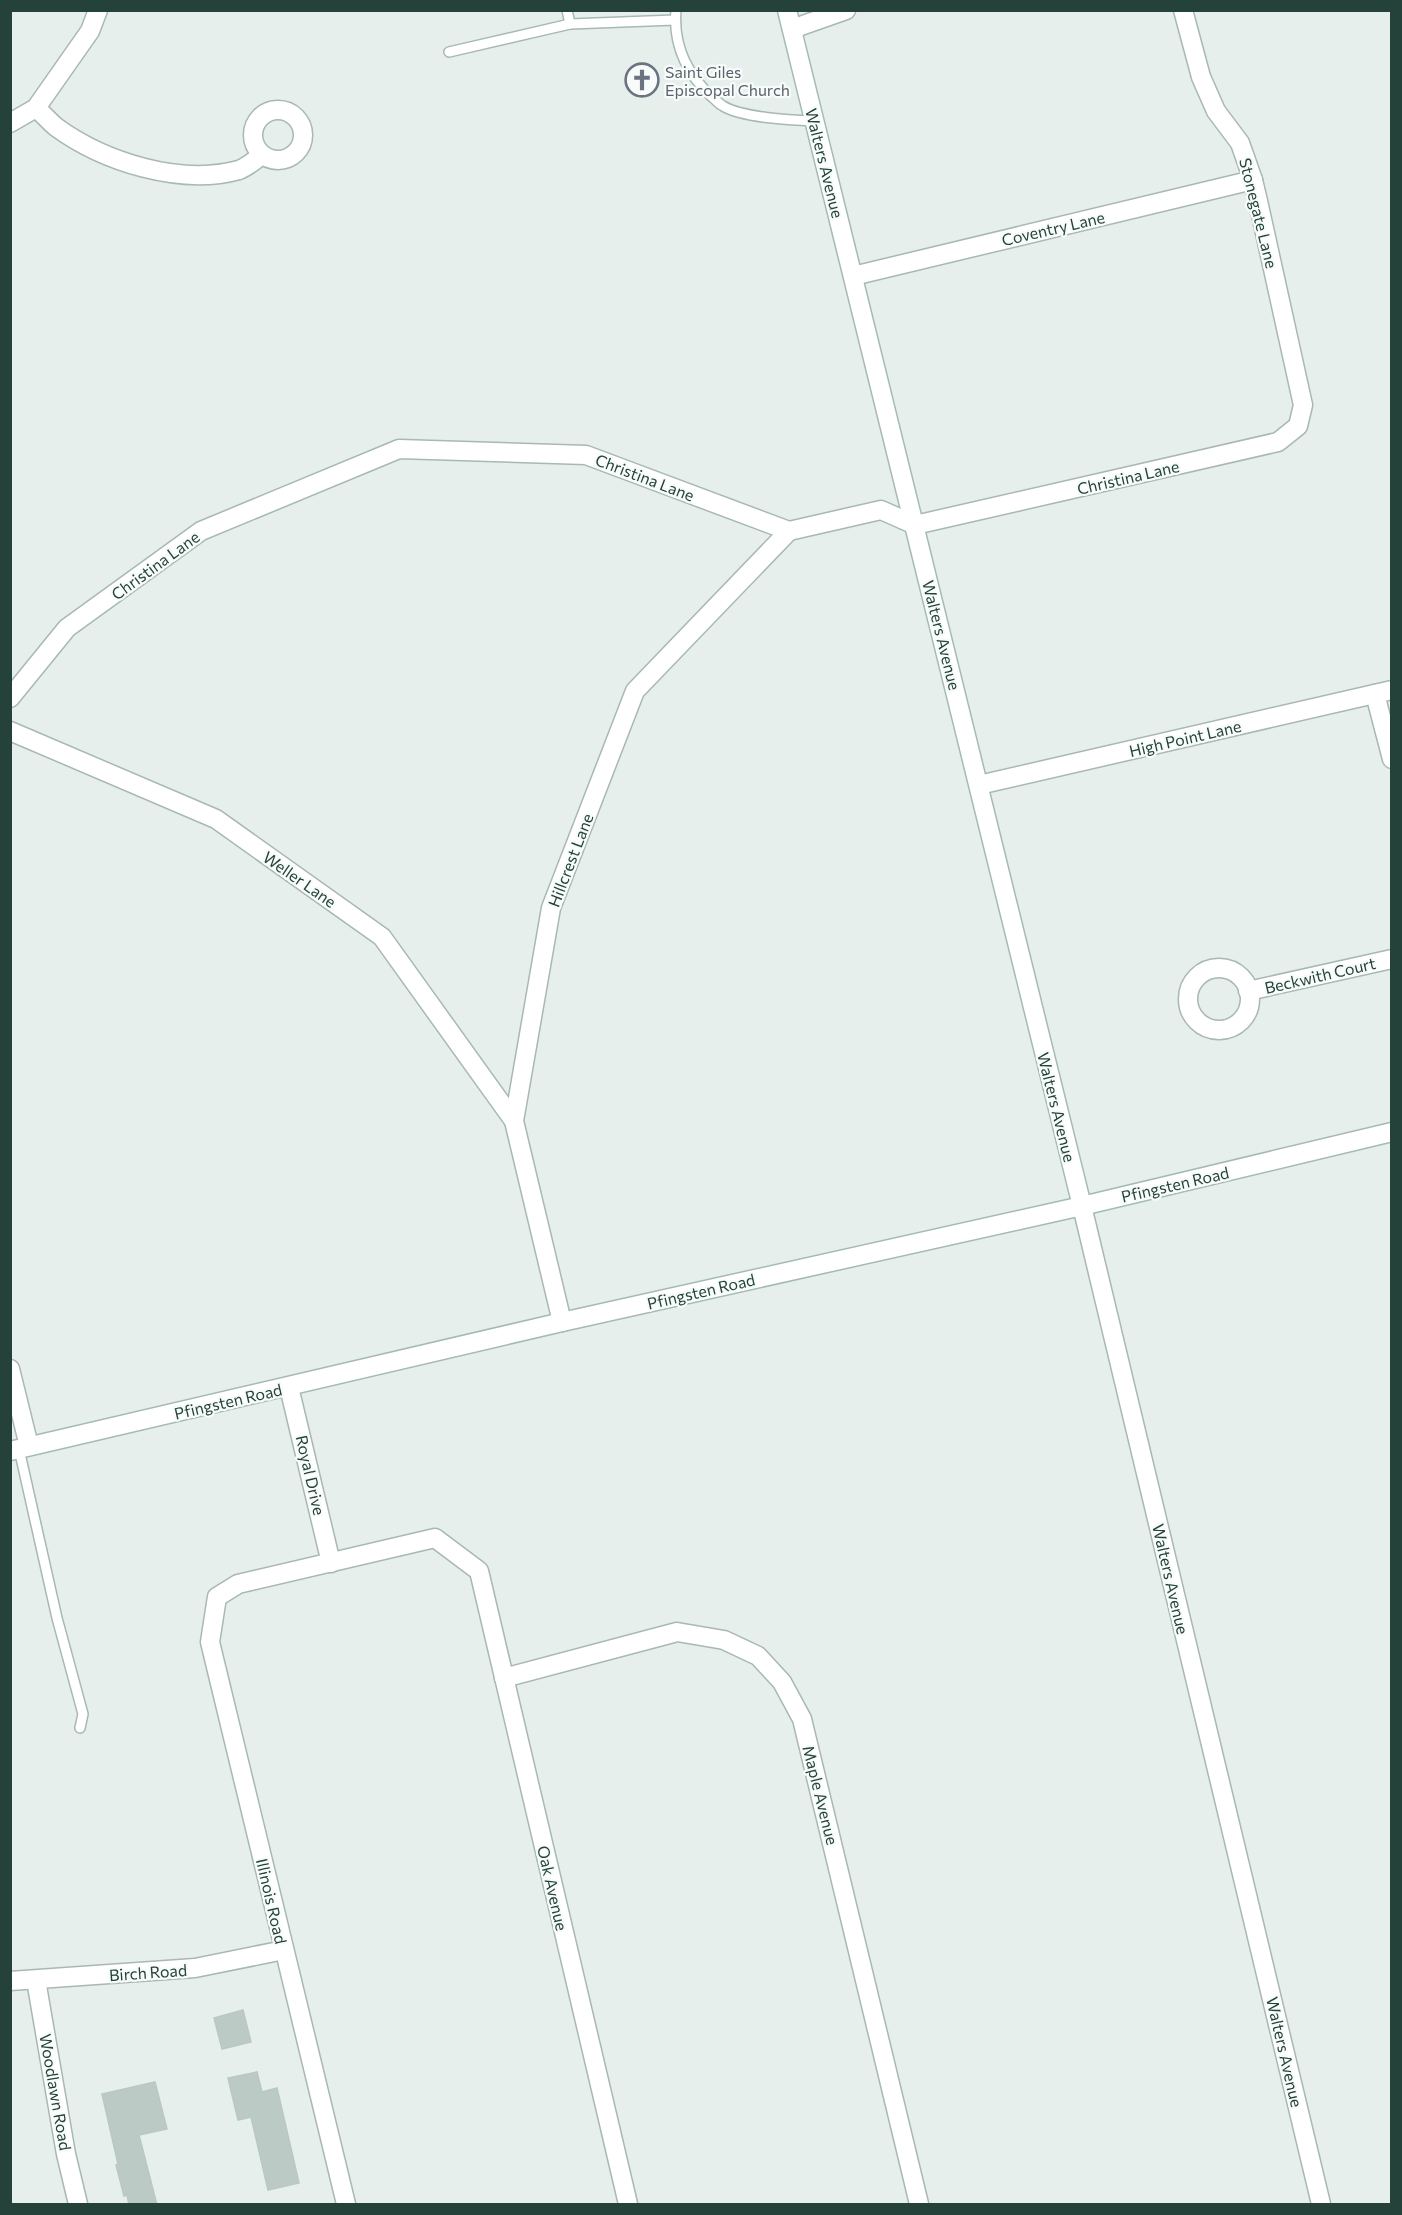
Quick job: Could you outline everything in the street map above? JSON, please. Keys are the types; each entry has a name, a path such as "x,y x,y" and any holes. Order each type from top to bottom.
{"street":[{"path":"10,123 36,108 90,31 98,10"},
{"name":"Walters Avenue","path":"788,10 1082,1206 1321,2205"},
{"path":"792,29 846,10"},
{"name":"Stonegate Lane","path":"1183,10 1201,77 1216,111 1240,143 1253,180 1303,405 1298,426"},
{"path":"36,108 56,127 104,154 154,171 206,176 241,169 262,156"},
{"name":"Coventry Lane","path":"853,276 1253,180"},
{"name":"Christina Lane","path":"915,525 1278,442 1298,426"},
{"name":"Christina Lane","path":"10,698 67,628 201,531 399,449 586,455 789,531"},
{"path":"789,531 881,510 915,525"},
{"name":"Hillcrest Lane","path":"562,1322 514,1121 551,908 635,691 789,531"},
{"path":"1383,692 1392,759"},
{"name":"High Point Lane","path":"979,785 1383,692"},
{"name":"Weller Lane","path":"10,731 216,819 382,937 514,1121"},
{"name":"Beckwith Court","path":"1248,991 1392,959"},
{"name":"Pfingsten Road","path":"20,1449 562,1322 1082,1206 1392,1132"},
{"path":"10,1369 20,1449"},
{"name":"Royal Drive","path":"290,1387 332,1563"},
{"name":"Oak Avenue","path":"332,1563 435,1538 479,1570 628,2205"},
{"name":"Illinois Road","path":"332,1563 238,1584 217,1597 210,1642 346,2205"},
{"name":"Maple Avenue","path":"504,1678 677,1632 724,1640 759,1656 782,1682 802,1719 919,2205"},
{"name":"Birch Road","path":"10,1981 195,1968 284,1950"},
{"name":"Woodlawn Road","path":"36,1980 66,2154 78,2205"}],"lane":[{"path":"567,10 570,24"},
{"path":"449,52 570,24 675,15 675,32 685,64 703,89 723,106 783,120 815,121"},
{"path":"20,1449 57,1618 83,1714 80,1728"}],"building":[{"path":"243,2010 251,2042 222,2049 214,2018"},
{"path":"257,2072 262,2092 277,2088 299,2183 268,2190 251,2117 238,2120 228,2078"},
{"path":"155,2082 167,2129 139,2135 157,2205 129,2205 127,2195 124,2196 116,2165 118,2164 102,2094"}],"place":[{"name":"Saint Giles Episcopal Church","path":"642,80"}]}
